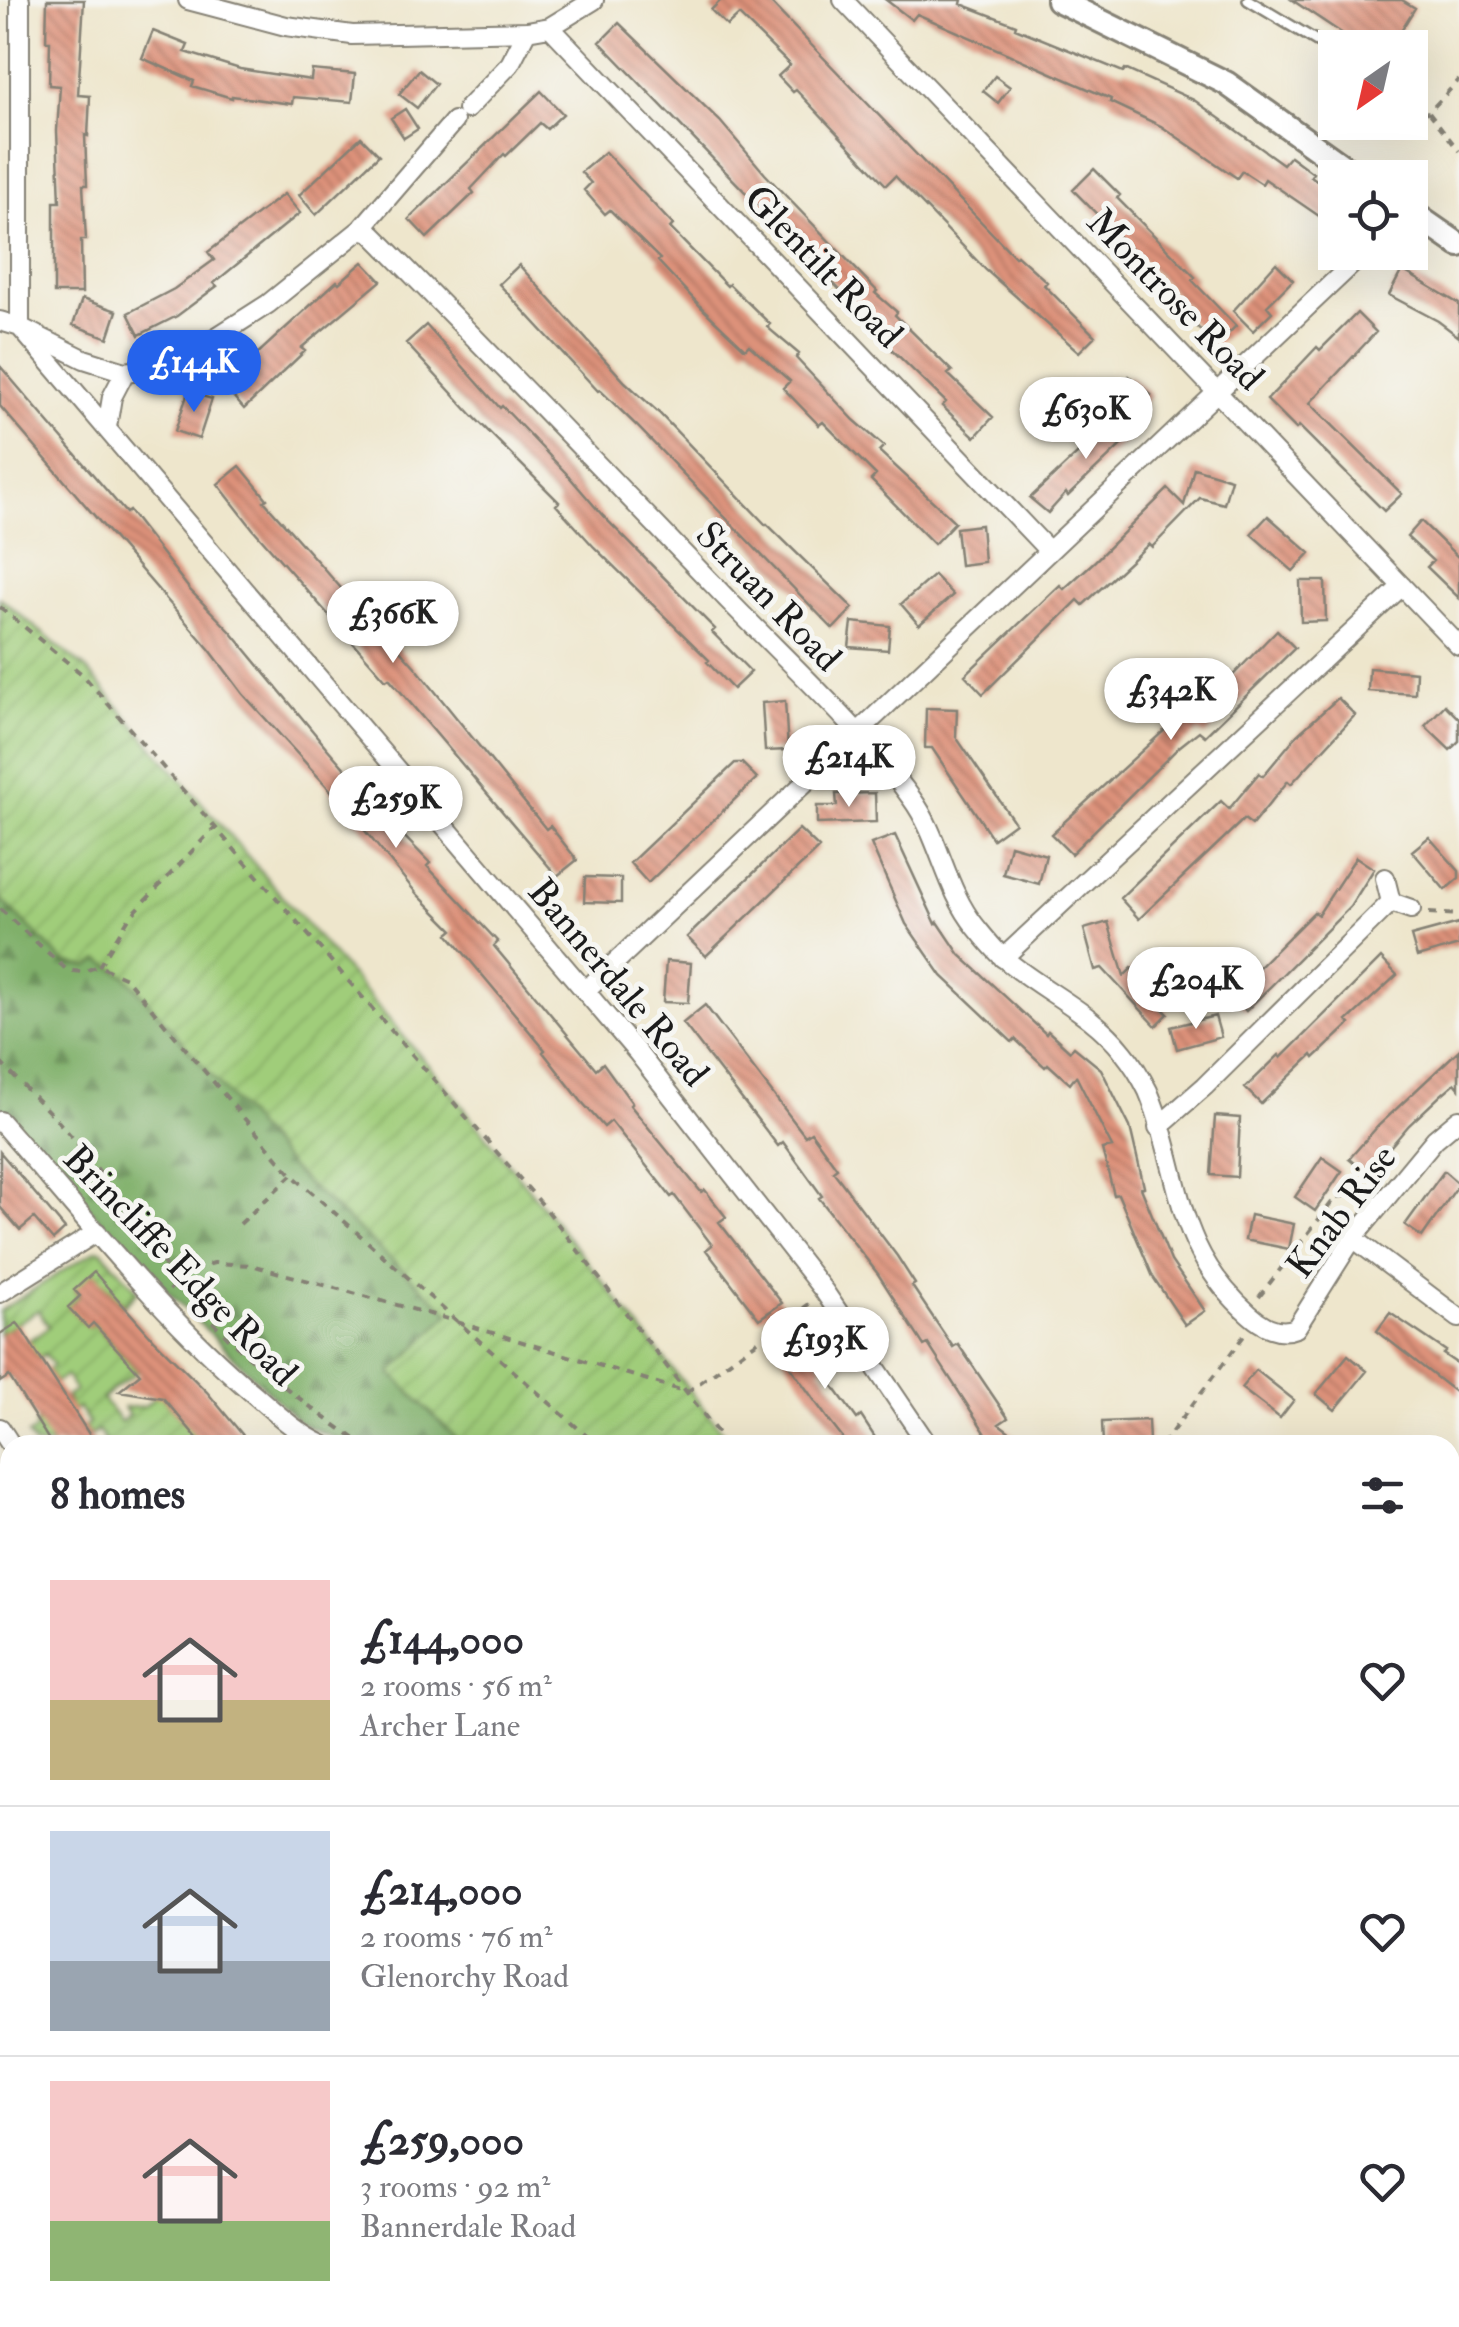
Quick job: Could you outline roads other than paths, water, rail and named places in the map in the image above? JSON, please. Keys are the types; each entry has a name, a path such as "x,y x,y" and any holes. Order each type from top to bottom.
{"street":[{"path":"20,0 20,327"},
{"path":"188,0 286,26 352,35 527,31 550,27 594,0"},
{"name":"Montrose Road","path":"843,0 1220,391 1459,646"},
{"path":"1058,0 1226,83 1335,160"},
{"name":"Glentilt Road","path":"550,27 1049,551"},
{"path":"0,321 84,359 125,372 172,366 268,304 362,228 510,64 527,31"},
{"path":"1428,224 1459,246"},
{"name":"Struan Road","path":"362,228 505,367 856,733 914,801 951,886 972,922 1003,958 1072,1003 1127,1056 1148,1090 1184,1220 1197,1249 1215,1279 1262,1317"},
{"path":"585,990 1346,270"},
{"name":"Bannerdale Road","path":"20,327 585,990 747,1190 824,1292 921,1435"},
{"path":"107,427 112,397 125,372"},
{"path":"1003,958 1402,586"},
{"path":"1384,878 1391,902"},
{"path":"1391,902 1413,910"},
{"path":"1158,1126 1205,1086 1391,902"},
{"name":"Brincliffe Edge Road","path":"0,1120 158,1301 297,1435"},
{"name":"Knab Rise","path":"1262,1317 1289,1331 1301,1322 1353,1238 1426,1150 1459,1120"},
{"path":"0,1293 97,1232"},
{"path":"1353,1238 1459,1318"}],"lane":[{"path":"1248,0 1318,42"}]}
